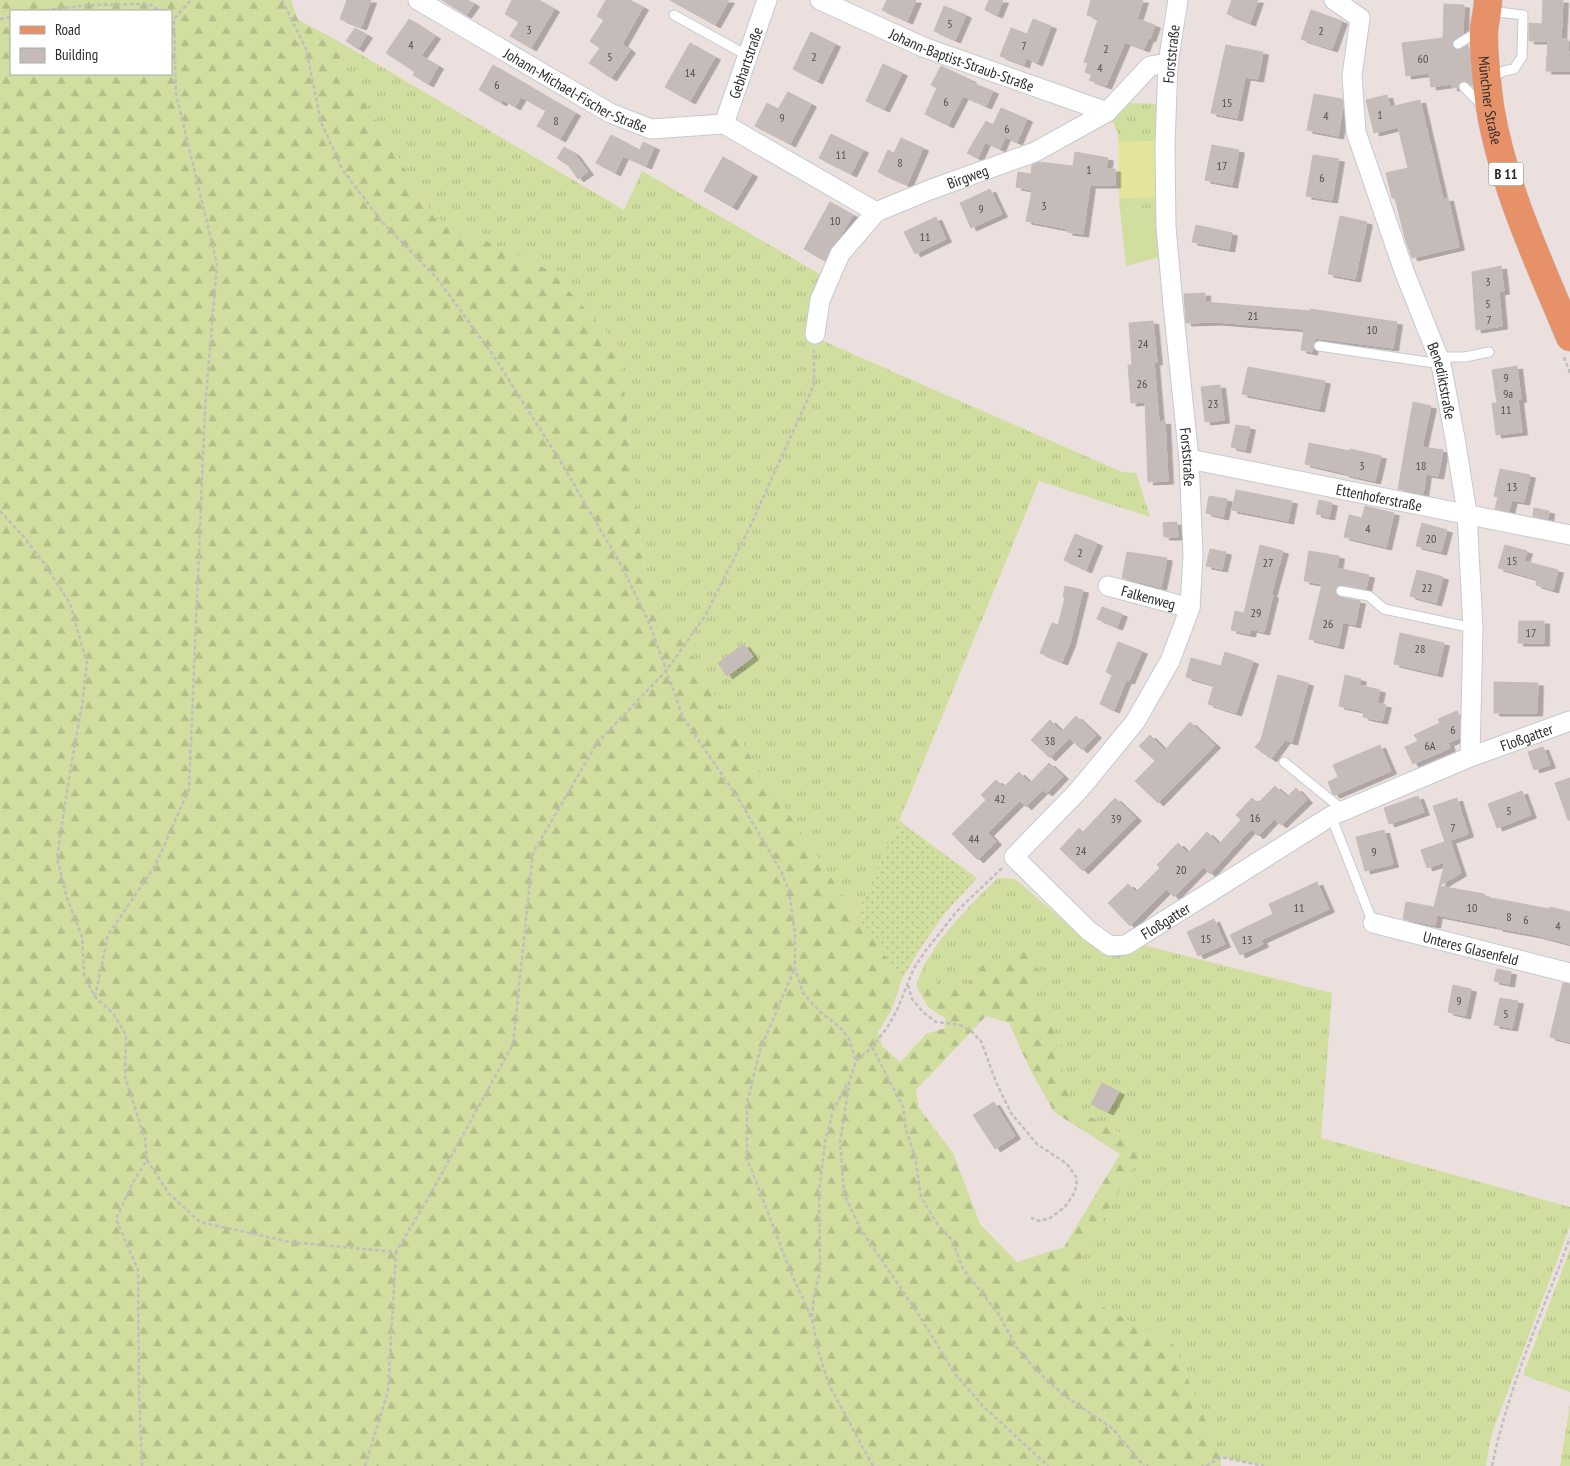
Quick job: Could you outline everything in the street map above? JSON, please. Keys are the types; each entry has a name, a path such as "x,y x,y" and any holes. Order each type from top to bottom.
{"main road":[{"name":"Münchner Straße","path":"1487,14 1476,83 1490,108 1513,198 1570,337"}],"street":[{"name":"Johann-Michael-Fischer-Straße","path":"418,0 610,113 651,129 724,124"},
{"name":"Gebhartstraße","path":"724,124 767,0"},
{"name":"Johann-Baptist-Straub-Straße","path":"820,0 923,48 1107,112"},
{"name":"Forststraße","path":"1014,857 1079,790 1135,722 1170,661 1190,608 1193,555 1189,459 1166,227 1165,145 1168,63 1178,0"},
{"name":"Benediktstraße","path":"1334,0 1360,18 1352,76 1356,132 1404,271 1440,360 1455,438 1467,513 1473,628 1470,757"},
{"name":"Birgweg","path":"815,334 820,300 840,254 876,212 932,189 1035,152 1107,112 1150,66 1168,63"},
{"path":"724,124 876,212"},
{"name":"Ettenhoferstraße","path":"1189,459 1570,535"},
{"name":"Falkenweg","path":"1108,586 1190,608"},
{"name":"Floßgatter","path":"1014,857 1089,932 1110,946 1126,945 1337,813 1470,757 1570,721"},
{"name":"Unteres Glasenfeld","path":"1373,923 1570,973"}],"lane":[{"path":"1458,44 1477,32 1487,14 1523,15 1522,57 1514,69 1504,70 1476,83"},
{"path":"674,15 748,56"},
{"path":"1319,346 1440,360 1489,352"},
{"path":"1341,591 1369,596 1384,608 1473,628"},
{"path":"1284,762 1337,813 1373,923"}],"path":[{"path":"95,997 108,935 155,866 189,789 205,409 217,264 176,94 173,18 190,0"},
{"path":"282,0 306,49 321,122 342,169 383,223 436,278 493,355 562,464 620,563 648,620 683,717 741,803 782,873 789,891 795,933 795,969 803,993 820,1012 840,1027 849,1040 856,1061"},
{"path":"48,10 91,5 149,4 159,10"},
{"path":"365,1466 388,1391 396,1252 513,1044 533,853 597,743 666,671 705,616 749,529 814,385 815,334"},
{"path":"0,511 44,563 70,604 87,663 57,856 66,895 82,937 84,974 95,997 113,1013 126,1035 125,1077 145,1139 147,1160 169,1194 200,1222 290,1242 396,1252"},
{"path":"1014,857 957,911 924,953 914,968 897,1010 887,1028 872,1047 856,1061 850,1079 840,1142 844,1194 860,1228 956,1374 983,1406 1048,1466"},
{"path":"795,969 760,1050 747,1103 748,1158 789,1268 812,1319 829,1385 873,1466"},
{"path":"908,984 912,999 924,1013 936,1022 960,1025 971,1031 981,1041 996,1082 1011,1114 1037,1144 1066,1164 1077,1178 1075,1192 1065,1207 1050,1218 1040,1221 1031,1218"},
{"path":"872,1047 903,1107 906,1130 915,1157 921,1197 938,1224 952,1240 963,1269 998,1313 1017,1348 1035,1369 1062,1394 1113,1430 1144,1466"},
{"path":"812,1319 814,1295 820,1271 819,1192 825,1142 833,1110 850,1079"},
{"path":"142,1466 138,1270 116,1219 133,1182 147,1160"},
{"path":"1492,1466 1498,1436 1570,1238"},
{"path":"1206,1466 1221,1457 1264,1466"}],"green space":[{"path":"0,0 291,0 298,20 338,41 341,63 434,217 551,271 619,346 645,577 752,759 856,915 902,979 891,1011 878,1032 882,1046 900,1062 926,1034 945,1028 945,1018 928,1007 916,986 922,969 943,985 960,988 968,987 974,971 993,959 1003,963 1019,947 1033,956 1037,971 1026,994 1049,1022 1065,1050 1062,1074 1074,1108 1145,1146 1065,1287 1173,1344 1221,1457 1221,1466 0,1466","holes":["986,1016 1009,1023 1029,1067 1054,1112 1120,1154 1064,1247 1017,1262 980,1224 953,1153 919,1108 916,1090"]},
{"path":"338,41 624,210 642,171 818,273 822,277 821,340 1122,472 1136,473 1150,517 1039,481 899,821 856,915 752,759 645,577 619,346 551,271 434,217 341,63"},
{"path":"1129,103 1160,104 1157,141 1118,142 1118,134 1112,120"},
{"path":"1158,197 1160,208 1120,210 1119,198"},
{"path":"1160,208 1160,257 1126,266 1120,210"},
{"path":"899,821 977,878 944,914 902,979 856,915"},
{"path":"998,878 1015,879 1101,953 1120,954 1139,944 1332,993 1321,1138 1570,1207 1570,1226 1491,1436 1486,1466 1264,1466 1221,1457 1173,1344 1065,1287 1145,1146 1074,1108 1062,1074 1065,1050 1049,1022 1026,994 1037,971 1003,963 974,971 968,987 954,988 943,985 922,969 947,932"},
{"path":"1570,1249 1570,1392 1523,1375"},
{"path":"1570,1405 1570,1466 1560,1466"}],"shaded area":[{"path":"1157,141 1158,197 1119,198 1118,142"}],"building":[{"path":"347,0 371,0 361,27 340,19"},
{"path":"442,0 468,0 474,4 466,15"},
{"path":"512,0 539,0 554,9 531,48 510,36 519,22 505,14"},
{"path":"606,0 630,0 643,7 622,44 630,50 611,78 589,63 600,48 590,41 604,20 597,16"},
{"path":"670,0 729,0 715,25"},
{"path":"887,0 916,0 907,21 882,10"},
{"path":"989,0 1003,0 997,15 985,10"},
{"path":"1091,0 1143,0 1137,19 1155,25 1144,49 1125,42 1106,86 1089,80 1092,75 1085,72 1088,63 1084,62 1098,19 1087,15"},
{"path":"1232,0 1258,0 1250,23 1227,14"},
{"path":"1543,0 1563,0 1561,39 1568,39 1570,71 1546,71 1548,41 1529,41 1529,23 1542,24"},
{"path":"1444,4 1464,5 1463,34 1454,39 1452,45 1458,50 1468,45 1472,86 1463,81 1459,83 1458,87 1452,88 1452,84 1431,87 1429,73 1406,76 1402,43 1443,38"},
{"path":"944,6 966,15 955,40 934,31"},
{"path":"1311,10 1342,21 1332,49 1301,39"},
{"path":"409,19 435,36 421,56 438,66 428,84 413,75 415,72 386,53"},
{"path":"1033,19 1051,26 1037,63 1026,58 1024,65 1000,56 1011,28 1027,34"},
{"path":"355,28 367,35 358,49 346,41"},
{"path":"811,32 835,44 817,81 793,69"},
{"path":"690,43 715,57 690,101 665,87"},
{"path":"1226,45 1263,52 1258,79 1245,77 1237,118 1211,113"},
{"path":"883,64 902,73 884,109 866,101"},
{"path":"493,65 575,113 560,139 537,126 546,111 521,97 515,107 503,100 501,103 479,90"},
{"path":"941,66 971,80 970,82 993,91 986,106 963,96 948,125 925,114 937,88 931,85"},
{"path":"788,92 811,104 790,144 755,126 767,103 778,109"},
{"path":"1314,94 1342,99 1343,107 1338,136 1307,130"},
{"path":"1387,95 1390,107 1420,100 1443,199 1448,198 1459,247 1412,258 1395,198 1392,198 1386,173 1408,168 1398,127 1374,133 1366,100"},
{"path":"1001,108 1027,119 1017,142 1005,137 1000,149 985,142 978,158 967,153 986,121 993,125"},
{"path":"831,134 863,150 851,174 819,158"},
{"path":"611,135 640,150 643,142 654,147 646,166 623,156 615,173 596,163"},
{"path":"901,138 923,148 907,185 878,172 888,150 894,153"},
{"path":"1212,145 1239,150 1232,185 1205,180"},
{"path":"564,147 574,153 588,172 578,179 568,165 557,158"},
{"path":"1075,152 1108,158 1106,169 1115,169 1115,185 1090,185 1083,234 1067,232 1067,229 1026,221 1032,190 1016,187 1018,172 1031,174 1032,165 1039,162 1073,166"},
{"path":"1313,155 1339,159 1332,200 1306,196"},
{"path":"723,157 752,174 732,207 704,191"},
{"path":"990,189 1002,214 971,228 960,203"},
{"path":"830,202 853,215 830,249 825,261 804,249"},
{"path":"1340,216 1367,222 1355,279 1328,274"},
{"path":"936,217 946,239 915,254 904,232"},
{"path":"1196,225 1232,233 1229,249 1192,242"},
{"path":"1501,266 1504,291 1499,292 1502,326 1476,330 1472,272"},
{"path":"1205,293 1205,302 1310,311 1310,309 1397,322 1393,348 1315,338 1312,352 1301,350 1304,329 1215,322 1186,323 1184,294"},
{"path":"1153,321 1157,362 1154,362 1159,422 1165,421 1168,481 1148,482 1145,402 1131,403 1128,365 1132,365 1129,323"},
{"path":"1517,366 1521,399 1518,400 1522,432 1496,435 1492,403 1497,403 1492,370"},
{"path":"1248,367 1325,381 1319,409 1242,394"},
{"path":"1220,385 1224,420 1205,422 1201,387"},
{"path":"1413,402 1431,406 1422,447 1443,450 1438,476 1426,474 1423,494 1398,489"},
{"path":"1236,425 1250,427 1245,450 1231,447"},
{"path":"1309,443 1381,456 1375,481 1305,464"},
{"path":"1500,469 1530,475 1524,502 1512,500 1509,511 1495,509 1498,497 1494,496"},
{"path":"1236,490 1292,501 1288,521 1232,510"},
{"path":"1209,496 1227,499 1223,517 1206,513"},
{"path":"1319,500 1332,503 1329,517 1316,514"},
{"path":"1365,506 1394,513 1386,547 1344,537 1349,515 1362,518"},
{"path":"1534,508 1549,511 1548,519 1533,516"},
{"path":"1177,522 1178,537 1164,537 1163,523"},
{"path":"1422,523 1447,530 1441,552 1416,546"},
{"path":"1075,534 1097,543 1086,570 1064,560"},
{"path":"1260,545 1283,551 1271,595 1273,595 1264,632 1251,629 1250,634 1231,630 1235,611 1244,613"},
{"path":"1505,545 1527,551 1524,561 1558,570 1553,590 1536,585 1537,579 1498,568"},
{"path":"1210,549 1226,552 1222,569 1206,566"},
{"path":"1309,551 1339,556 1337,568 1369,575 1366,589 1342,585 1335,589 1335,594 1339,597 1360,601 1355,625 1343,622 1338,646 1309,639 1322,584 1304,581"},
{"path":"1127,552 1167,558 1161,587 1122,578"},
{"path":"1417,570 1443,577 1436,603 1410,596"},
{"path":"1065,586 1083,590 1070,643 1062,662 1040,653 1052,623 1058,625 1065,598 1063,597"},
{"path":"1102,607 1122,614 1117,627 1097,619"},
{"path":"1519,621 1544,621 1544,643 1518,643"},
{"path":"1400,633 1444,643 1437,674 1394,664"},
{"path":"1118,642 1142,651 1129,681 1126,680 1114,710 1100,704 1112,675 1106,672"},
{"path":"744,644 753,657 727,676 718,663"},
{"path":"1225,652 1253,661 1236,713 1208,704 1214,685 1186,677 1191,658 1221,666"},
{"path":"1278,675 1308,683 1292,742 1285,740 1271,759 1255,747 1261,740"},
{"path":"1345,675 1361,679 1359,685 1380,690 1377,703 1386,705 1382,721 1363,717 1363,711 1339,706"},
{"path":"1494,682 1538,683 1537,713 1494,713"},
{"path":"1457,711 1460,718 1459,738 1448,743 1450,748 1413,764 1405,747 1418,741 1414,735 1440,723 1438,719"},
{"path":"1076,716 1096,735 1082,750 1062,731"},
{"path":"1050,720 1069,739 1050,758 1031,740"},
{"path":"1190,722 1215,745 1158,803 1135,781 1155,761 1139,746 1150,735 1165,750"},
{"path":"1380,745 1391,771 1335,795 1333,794 1328,782 1338,777 1333,765"},
{"path":"1543,747 1550,765 1534,770 1528,752"},
{"path":"1049,763 1063,776 1047,793 1043,790 1026,807 1020,801 988,833 996,842 978,860 952,834 986,800 981,795 996,780 1004,787 1019,772 1030,783"},
{"path":"1570,778 1570,820 1568,820 1555,783"},
{"path":"1275,786 1287,797 1296,788 1307,800 1281,825 1274,819 1258,836 1251,829 1210,874 1203,867 1174,897 1167,889 1130,926 1108,903 1128,884 1136,892 1160,868 1157,865 1178,843 1188,853 1207,832 1219,844 1241,820 1236,815 1252,798 1258,803"},
{"path":"1522,791 1531,815 1497,828 1488,804"},
{"path":"1418,796 1424,812 1389,824 1384,808"},
{"path":"1115,798 1136,818 1083,871 1060,849 1079,828 1083,832"},
{"path":"1457,798 1468,834 1445,842 1433,806"},
{"path":"1384,830 1393,864 1365,871 1356,837"},
{"path":"1450,840 1461,873 1439,886 1445,862 1427,868 1421,850"},
{"path":"1317,882 1329,909 1261,940 1263,944 1240,955 1230,935 1273,914 1269,904"},
{"path":"1439,886 1484,894 1486,897 1570,912 1570,944 1536,935 1437,915 1435,925 1403,919 1406,902 1434,907"},
{"path":"1214,919 1225,944 1198,956 1187,932"},
{"path":"1497,969 1511,972 1509,984 1494,981"},
{"path":"1563,983 1570,984 1570,1042 1550,1037"},
{"path":"1453,985 1471,989 1465,1016 1448,1012"},
{"path":"1500,998 1518,1001 1512,1028 1494,1025"},
{"path":"1102,1083 1119,1092 1108,1112 1091,1104"},
{"path":"994,1102 1015,1136 995,1149 973,1115"}]}
